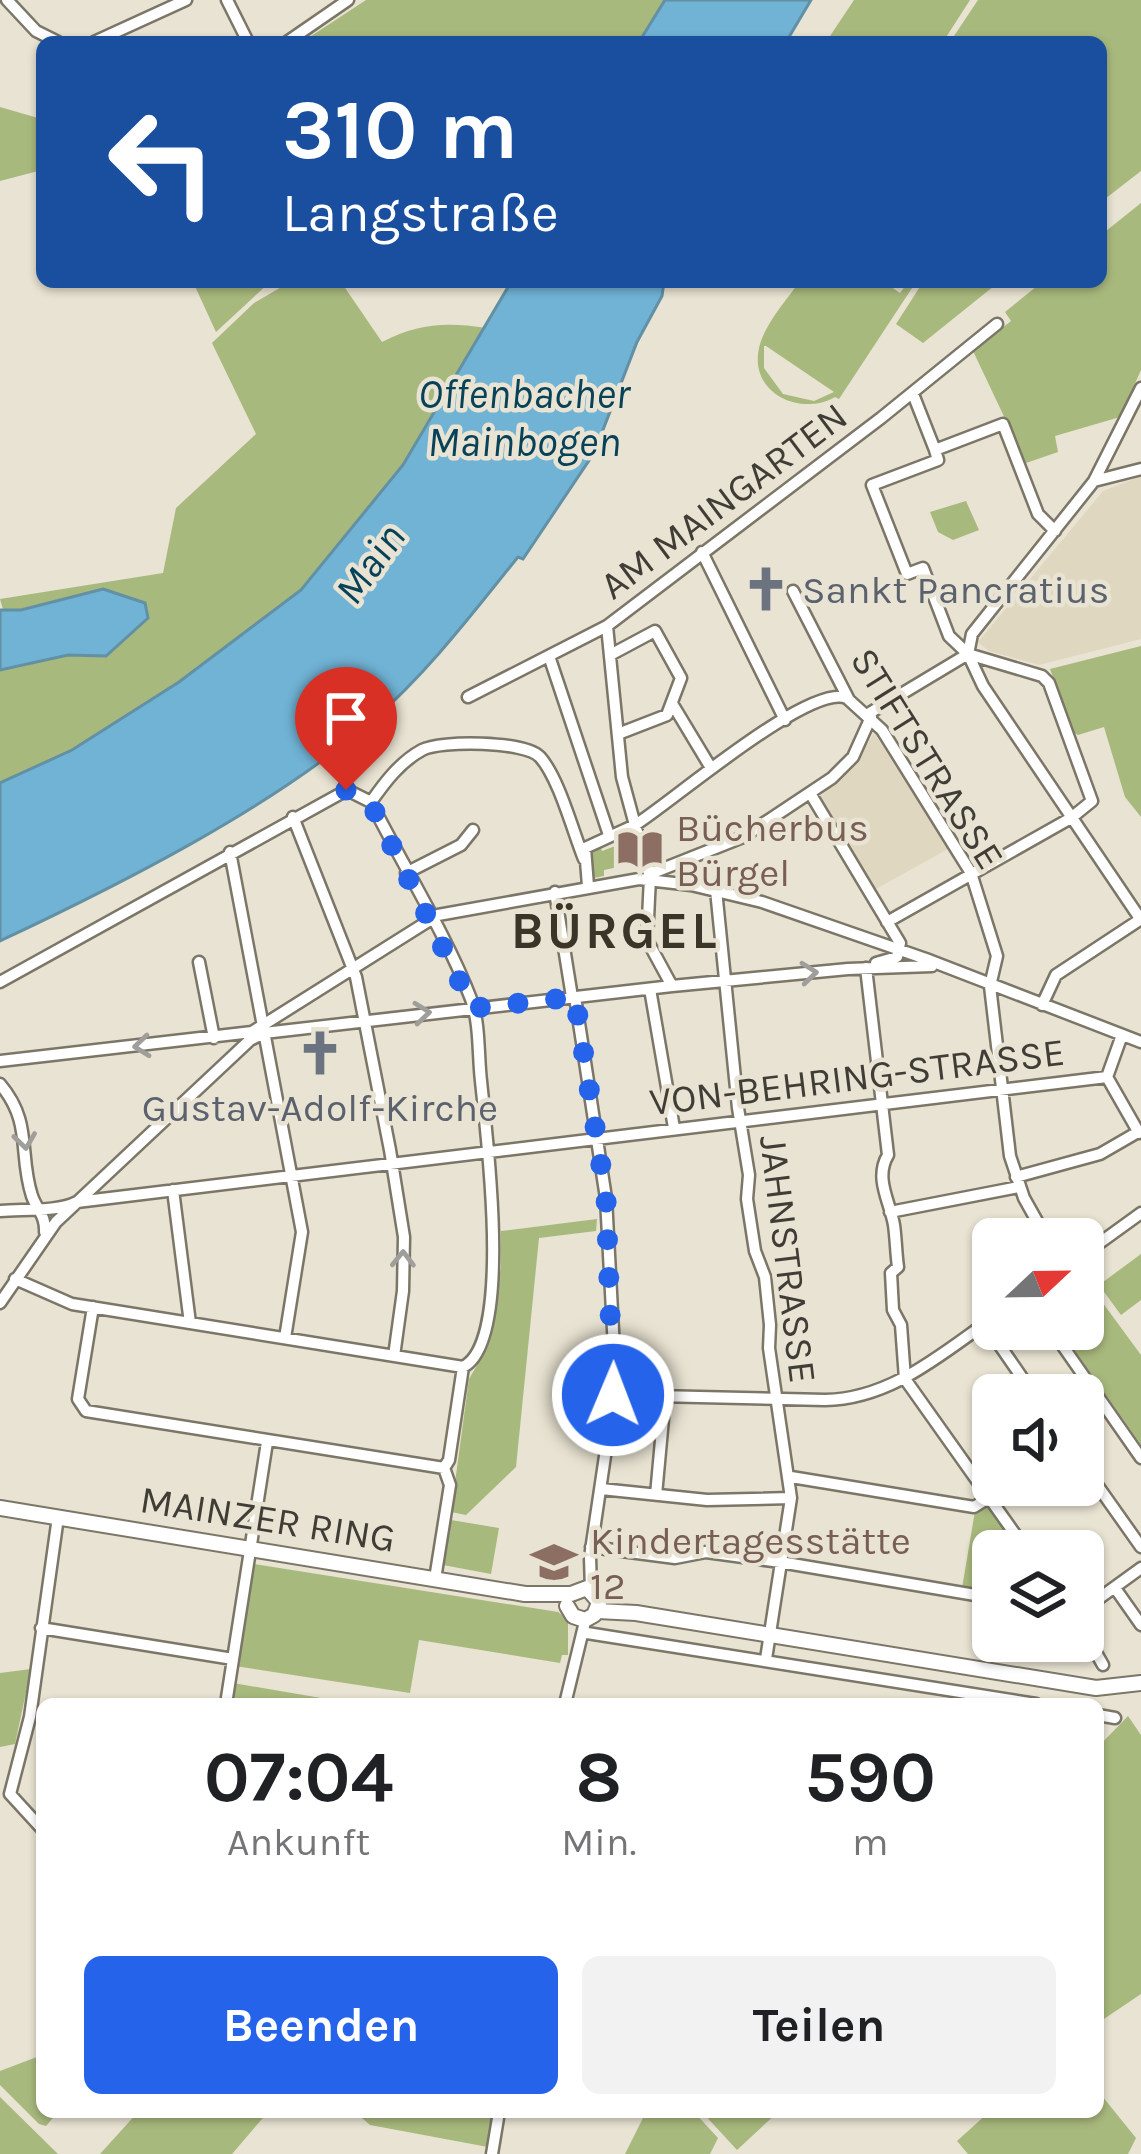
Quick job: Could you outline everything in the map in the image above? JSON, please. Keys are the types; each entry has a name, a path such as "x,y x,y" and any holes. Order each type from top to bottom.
{"street":[{"path":"7,0 46,36"},
{"path":"107,36 186,0"},
{"path":"227,0 245,36"},
{"path":"296,36 348,0"},
{"name":"AM MAINGARTEN","path":"468,698 607,626 913,394 997,324"},
{"path":"0,1303 38,1246 77,1202 215,1072 285,1013 430,918 650,877 743,837 849,763 870,715 968,654 972,634 1094,481 1141,388"},
{"path":"913,394 938,460 872,485 907,574 923,568 950,636 968,654 983,686 1141,919 1054,977 1042,1005"},
{"path":"935,451 1003,424 1038,514 1054,531"},
{"path":"1094,481 1141,469"},
{"path":"702,552 785,720"},
{"name":"STIFTSTRASSE","path":"793,591 850,700 870,715 971,873 997,951 990,986 1017,1182 1035,1218"},
{"path":"607,626 624,788 650,877 647,940 672,986"},
{"path":"612,654 656,631 681,678 673,705 662,719 618,734"},
{"path":"887,922 1089,805 1092,794 1049,682 968,654"},
{"path":"549,656 609,835"},
{"path":"584,859 587,845 634,825 785,720 834,695 850,700"},
{"path":"673,705 711,768"},
{"path":"370,802 394,771 427,747 480,744 528,751 539,757 548,772 584,859 588,886"},
{"path":"0,982 344,789 370,802 473,1008 494,1265 481,1349 467,1365 444,1468"},
{"path":"810,793 901,950"},
{"path":"293,817 353,968 391,1162 404,1237 394,1356"},
{"path":"406,873 461,845 473,830"},
{"path":"230,852 302,1236 285,1338"},
{"path":"650,877 762,902 1141,1042"},
{"name":"JAHNSTRASSE","path":"716,890 749,1174 747,1199 755,1251 764,1271 769,1348 790,1477 791,1498 766,1659"},
{"path":"555,892 607,1211 613,1395 566,1698"},
{"path":"866,968 893,960 901,950"},
{"path":"199,962 216,1038"},
{"path":"0,1060 848,969 927,966 959,973"},
{"path":"866,968 889,1155 882,1166 898,1267 891,1273 904,1379 972,1472"},
{"path":"650,988 674,1128"},
{"path":"285,1013 284,1022 295,1028"},
{"path":"890,1212 1017,1182 1100,1154 1140,1134 1107,1076 1122,1035"},
{"path":"215,1072 230,1052 226,1042 216,1038"},
{"path":"23,1059 4,1073 4,1089 24,1129 31,1192 46,1223 38,1246"},
{"name":"VON-BEHRING-STRASSE","path":"0,1211 41,1206 60,1209 77,1202 391,1162 1107,1076"},
{"path":"172,1190 190,1323"},
{"path":"1104,1240 1141,1214"},
{"path":"15,1279 48,1296 93,1307 467,1365"},
{"path":"93,1307 78,1399 83,1410 444,1468"},
{"path":"613,1395 854,1398 904,1379 972,1333"},
{"path":"1066,1350 1141,1459"},
{"path":"656,1496 665,1397"},
{"path":"227,1698 267,1442"},
{"path":"435,1579 450,1486 444,1468"},
{"path":"790,1477 976,1506"},
{"path":"601,1489 722,1501 791,1498"},
{"path":"1104,1495 1141,1547"},
{"name":"MAINZER RING","path":"0,1508 1096,1688 1141,1683"},
{"path":"36,1822 10,1794 28,1723 58,1517"},
{"path":"591,1552 675,1558 706,1552 972,1594"},
{"path":"1104,1596 1141,1568"},
{"path":"1115,1588 1141,1625"},
{"name":"MAINZER RING","path":"583,1607 625,1638 1000,1698"},
{"path":"625,1638 630,1614"},
{"path":"41,1628 233,1659"},
{"path":"1104,1716 1115,1718"},
{"path":"28,1723 36,1725"},
{"path":"492,2154 498,2118"}],"shaded area":[{"path":"1141,476 1141,639 1039,665 989,651 978,642 1103,491"},
{"path":"874,733 948,849 874,890 819,797 854,766"}],"green space":[{"path":"366,0 665,0 643,36 311,36"},
{"path":"854,0 970,0 947,36 830,36"},
{"path":"978,0 1141,0 1141,171 1107,197 1107,36 954,36"},
{"path":"0,107 36,117 36,172 0,181"},
{"path":"1141,203 1141,370 1120,417 1055,436 1058,452 1026,463 973,351 1011,321 1005,312 1035,288 1107,288 1107,230"},
{"path":"196,288 264,288 216,332"},
{"path":"280,288 345,288 382,342 433,326 487,328 403,465 301,590 179,682 72,750 0,783 0,670 68,655 106,656 145,603 103,589 4,613 0,599 163,573 176,508 256,434 212,343 254,303"},
{"path":"795,288 893,288 900,293 912,288 839,399 807,404 793,402 769,389 758,364 759,348","holes":["764,346 834,392 814,401 783,394 764,368"]},
{"path":"919,288 992,288 923,343 896,324"},
{"path":"966,501 979,530 953,540 938,532 930,512"},
{"path":"1141,646 1141,817 1125,797 1104,727 1074,733 1050,669"},
{"path":"629,841 638,863 604,870 604,876 594,878 594,848 600,846 602,851"},
{"path":"597,1219 596,1231 539,1238 516,1467 466,1515 451,1512 469,1379 488,1346 501,1267 501,1231"},
{"path":"1141,1254 1141,1300 1121,1315 1104,1292 1104,1281"},
{"path":"1104,1305 1141,1355 1141,1445 1104,1392 1104,1374 1091,1374 1075,1350 1104,1350"},
{"path":"991,1506 1007,1530 972,1530 972,1590 962,1588 975,1511"},
{"path":"451,1520 499,1528 491,1574 443,1565"},
{"path":"254,1564 558,1612 568,1620 568,1655 562,1655 560,1663 419,1640 410,1693 235,1666"},
{"path":"31,1669 15,1744 0,1747 0,1673"},
{"path":"233,1683 321,1698 230,1698"},
{"path":"1128,1716 1141,1735 1141,1994 1104,2019 1104,1741"},
{"path":"36,2057 36,2118 53,2118 46,2126 39,2124 0,2085 0,2071"},
{"path":"0,2097 58,2154 0,2154"},
{"path":"1104,2098 1136,2138 1128,2154 968,2154 957,2141 982,2118 1104,2118"},
{"path":"133,2118 263,2118 232,2154 100,2154"},
{"path":"362,2118 493,2118 488,2147 370,2125"},
{"path":"643,2118 700,2118 718,2138 710,2154 625,2154"},
{"path":"708,2118 772,2118 737,2150"}],"water":[{"path":"665,0 811,0 790,36 643,36"},
{"name":"Offenbacher Mainbogen","path":"507,288 663,288 594,453 523,559 518,557 413,682 333,752 243,813 0,941 0,783 72,750 179,682 301,590 403,465"},
{"path":"103,589 145,603 148,618 106,656 68,655 0,670 0,610 21,610"}],"place":[{"name":"Sankt Pancratius","path":"766,589"},
{"name":"Bücherbus Bürgel","path":"640,849"},
{"name":"Gustav-Adolf-Kirche","path":"320,1053"},
{"name":"Kindertagesstätte 12","path":"554,1562"}],"district":[{"name":"BÜRGEL","path":"615,930"}],"route":[{"path":"346,790 370,802 473,1008 575,997 606,1198 613,1395"}],"water label":[{"name":"Main","path":"369,563"}]}
